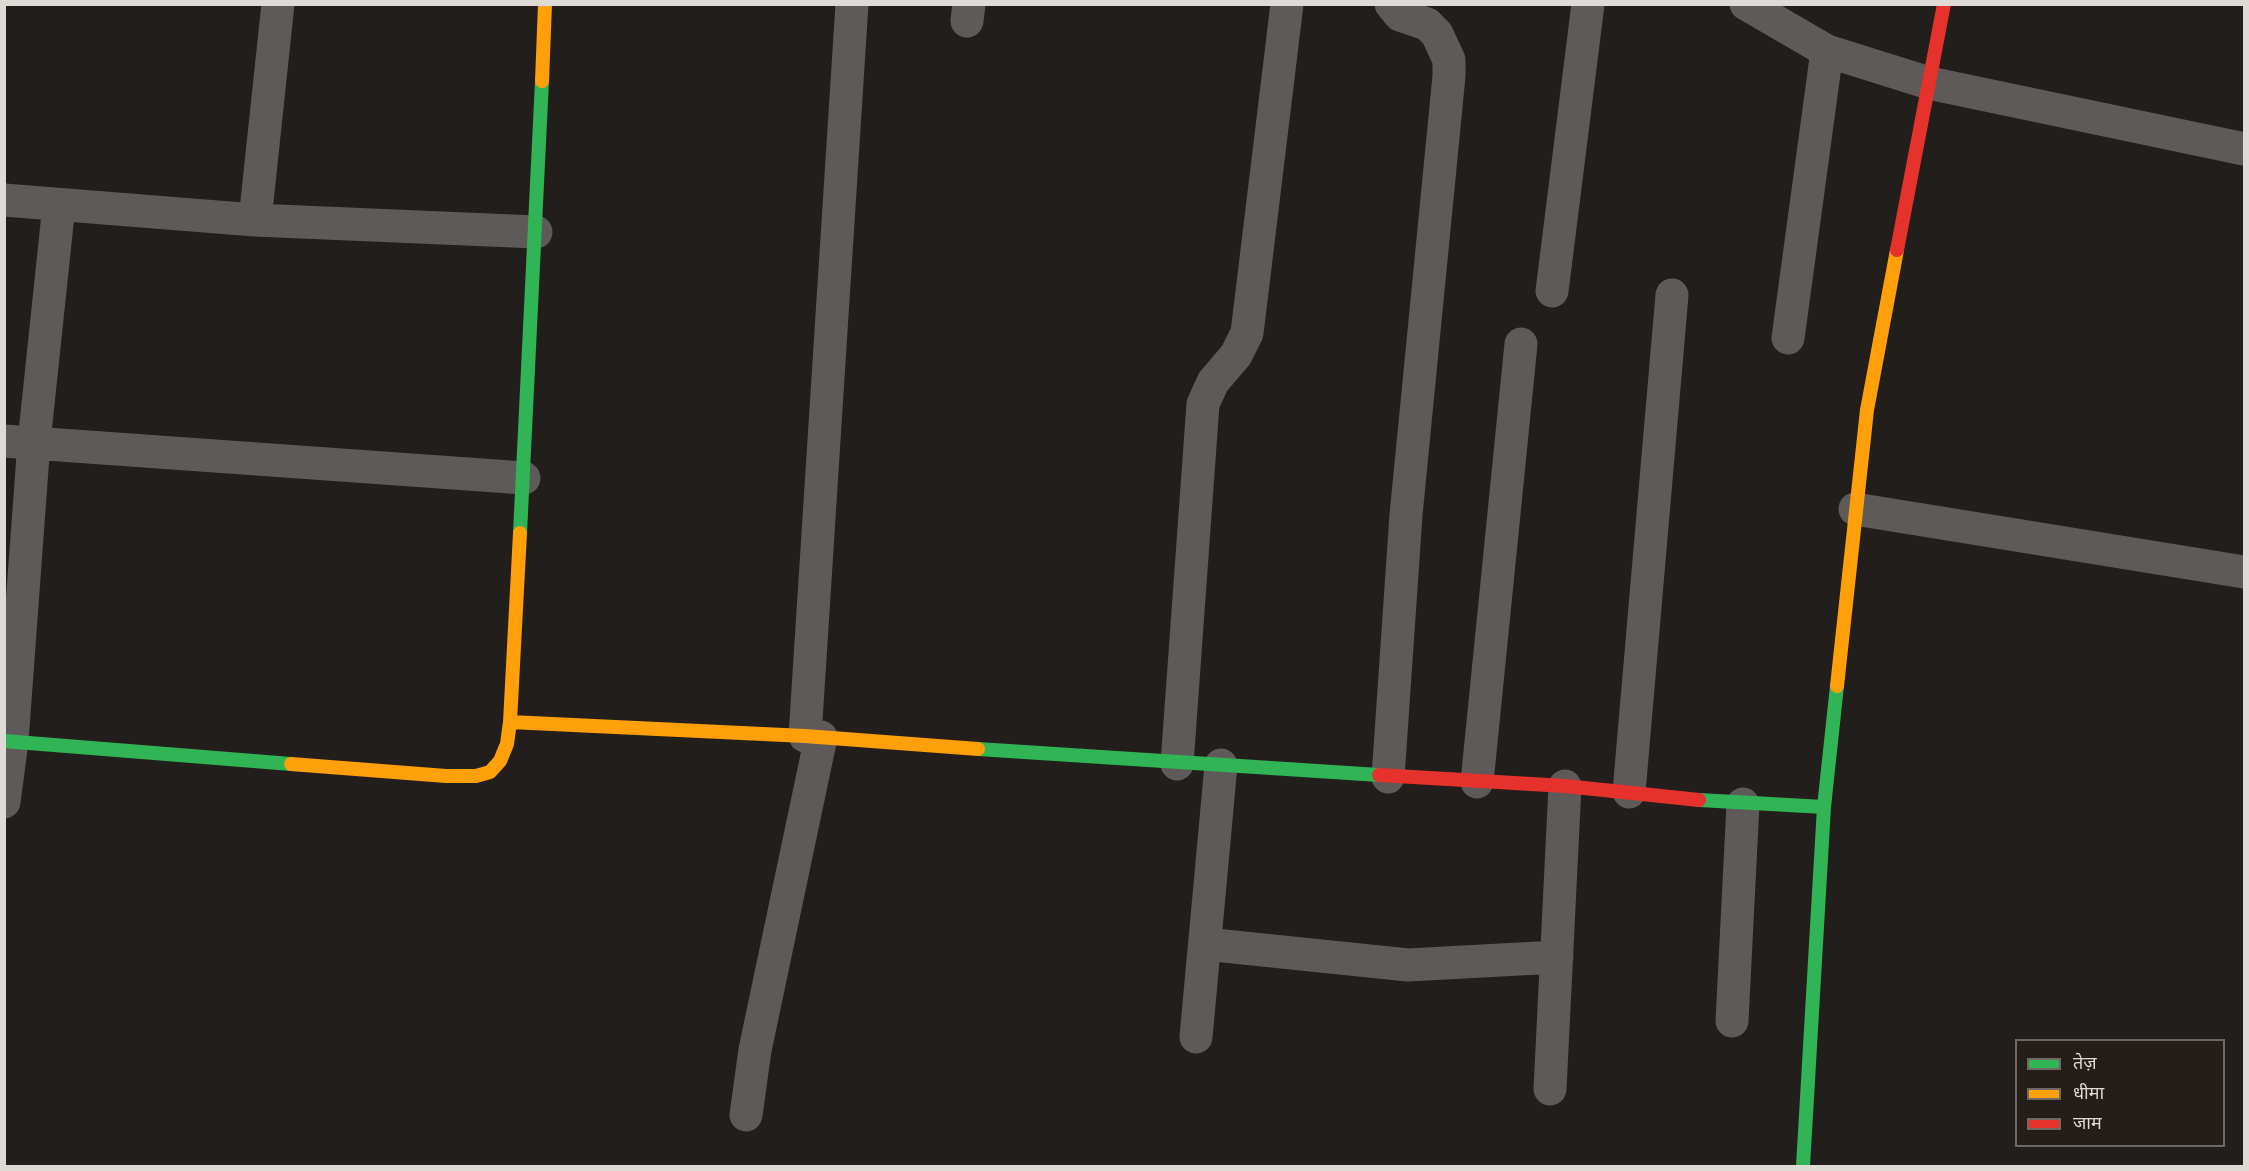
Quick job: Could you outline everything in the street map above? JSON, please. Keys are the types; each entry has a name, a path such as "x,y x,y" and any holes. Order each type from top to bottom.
{"street":[{"path":"255,220 278,4"},
{"path":"8,741 446,776 476,776 490,772 500,761 507,744 510,722 536,232 545,4"},
{"path":"746,1115 755,1050 813,736 852,4"},
{"path":"1177,764 1203,404 1213,382 1236,355 1247,333 1287,4"},
{"path":"1388,777 1406,515 1449,76 1449,60 1437,34 1427,24 1400,15 1391,4"},
{"path":"1552,291 1588,4"},
{"path":"1746,4 1827,51 1929,83 2244,149"},
{"path":"1803,1167 1824,807 1867,410 1944,4"},
{"path":"1788,338 1827,51"},
{"path":"4,200 255,220 536,232"},
{"path":"4,802 20,441 59,205"},
{"path":"1629,792 1672,295"},
{"path":"1477,782 1521,344"},
{"path":"20,441 524,478"},
{"path":"1855,509 2244,572"},
{"path":"510,722 813,736 1177,764 1565,786 1743,804 1824,807"},
{"path":"1196,1037 1221,765"},
{"path":"1550,1089 1565,786"},
{"path":"1732,1021 1743,804"},
{"path":"1205,944 1408,965 1557,957"}],"traffic: fast":[{"path":"520,533 542,81"},
{"path":"1803,1166 1824,807 1837,686"},
{"path":"4,741 291,764"},
{"path":"978,749 1379,775"},
{"path":"1699,800 1824,807"}],"traffic: slow":[{"path":"542,81 545,4"},
{"path":"1837,686 1867,410 1897,250"},
{"path":"291,764 446,776 476,776 490,772 500,761 507,744 510,722 520,533"},
{"path":"510,722 805,736 978,749"}],"traffic: jam":[{"path":"1897,250 1944,4"},
{"path":"1379,775 1565,786 1699,800"}]}
